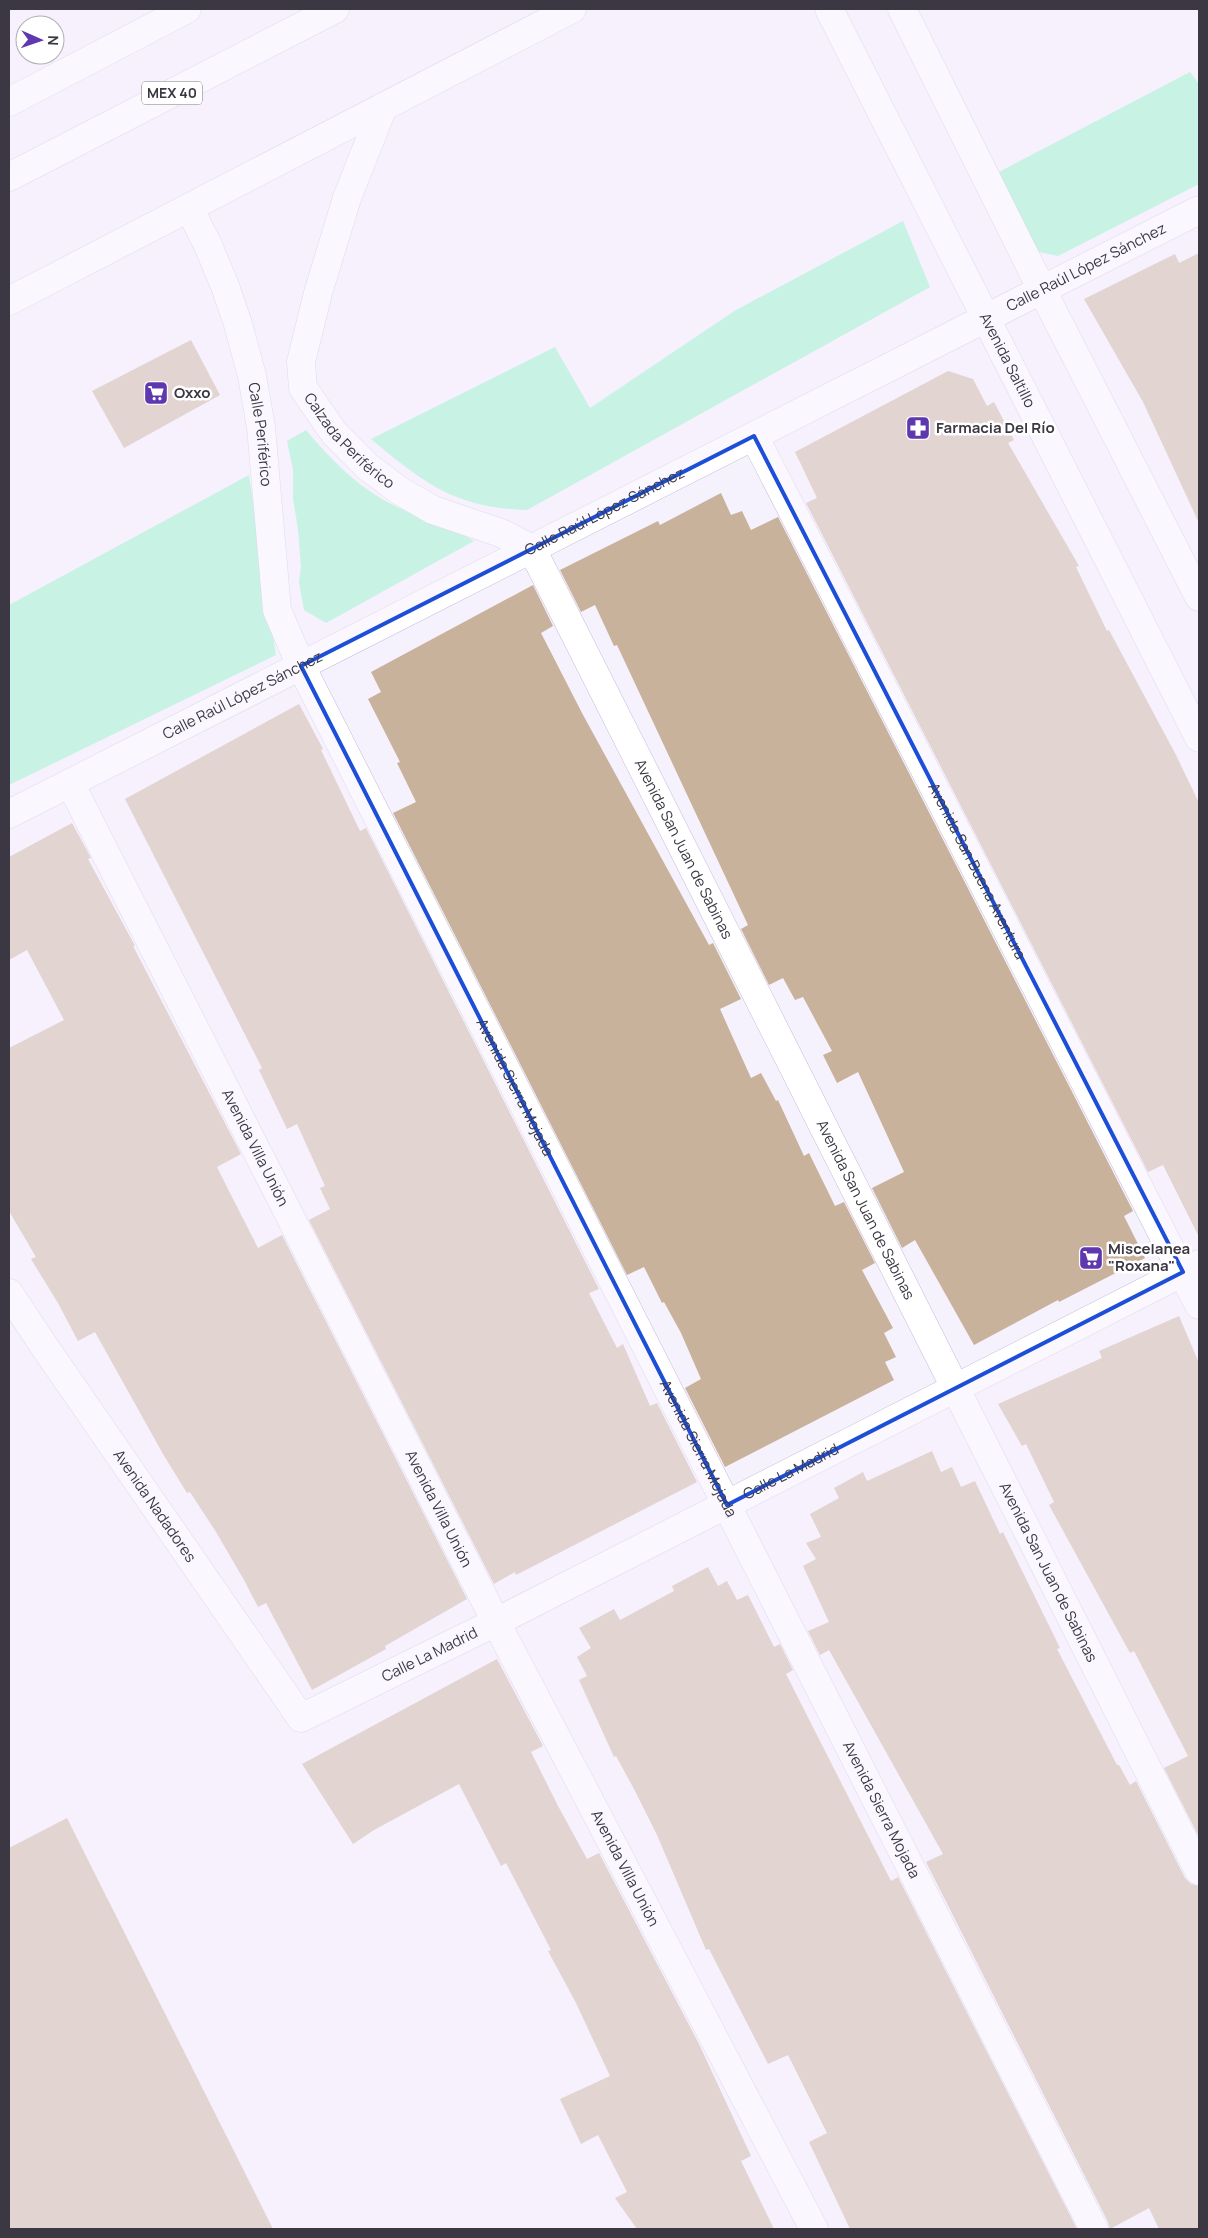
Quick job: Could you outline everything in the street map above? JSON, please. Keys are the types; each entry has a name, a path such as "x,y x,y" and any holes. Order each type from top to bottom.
{"main road":[{"path":"9,102 188,9"},
{"name":"MEX 40","path":"9,177 335,9"},
{"path":"9,301 572,9"},
{"name":"Avenida Saltillo","path":"829,9 1199,738"},
{"path":"902,9 1042,290 1199,597"},
{"name":"Calzada Periférico","path":"383,106 347,198 318,293 301,362 303,388 334,433 368,467 400,491 433,510 501,533 532,549"},
{"name":"Calle Periférico","path":"189,208 225,286 238,324 252,376 261,427 277,610 301,666"},
{"name":"Calle Raúl López Sánchez","path":"9,814 1199,210"},
{"name":"Avenida San Buena Aventura","path":"754,436 1191,1268 1199,1305"},
{"name":"Avenida San Juan de Sabinas","path":"532,549 1199,1871"},
{"name":"Avenida Sierra Mojada","path":"301,666 1094,2229"},
{"name":"Avenida Villa Unión","path":"70,783 496,1622 814,2229"},
{"name":"Calle La Madrid","path":"301,1718 496,1622 1191,1268"},
{"name":"Avenida Nadadores","path":"9,1293 301,1718"}],"highlighted area":[{"path":"754,436 1183,1272 727,1505 301,666"}],"green space":[{"path":"1190,72 1199,84 1199,184 1058,256 1039,252 997,173"},
{"path":"903,221 930,287 527,510 480,504 442,490 408,468 371,439 555,347 590,408 736,310"},
{"path":"306,430 335,462 369,491 403,510 455,531 474,541 326,623 304,610 299,582 301,567 293,499 293,470 287,441"},
{"path":"249,475 276,655 9,785 9,605"}],"building":[{"path":"1199,253 1199,523 1143,402 1084,299 1175,254 1179,263"},
{"name":"Oxxo","path":"191,340 220,395 124,448 92,391"},
{"path":"948,371 973,379 987,406 994,402 1014,440 1008,443 1079,566 1076,567 1107,631 1109,630 1176,755 1199,803 1199,1237 1163,1165 1148,1172 806,503 817,498 795,452"},
{"path":"721,493 731,515 742,511 751,530 778,517 1133,1211 1124,1216 1145,1258 1059,1302 1058,1300 974,1345 915,1240 902,1248 872,1188 904,1172 858,1072 837,1083 823,1055 832,1051 803,997 795,1000 783,978 769,985 741,929 748,925 617,645 614,646 595,605 581,612 560,570 658,521 660,525"},
{"path":"533,585 553,626 541,633 582,713 709,945 713,943 741,999 720,1009 751,1078 761,1073 776,1101 778,1100 804,1156 809,1153 835,1206 844,1202 875,1263 862,1270 893,1328 884,1333 896,1357 885,1362 894,1380 725,1467 685,1388 701,1379 681,1333 664,1302 662,1303 644,1267 627,1275 393,813 416,802 397,763 400,762 368,699 381,692 371,672"},
{"path":"299,704 323,749 321,750 360,831 366,828 599,1289 589,1293 617,1348 623,1344 650,1406 657,1403 697,1482 516,1575 515,1572 494,1584 309,1220 330,1209 320,1188 325,1186 297,1124 287,1129 259,1070 262,1068 125,799"},
{"path":"72,823 91,858 88,859 135,946 133,946 241,1154 217,1167 232,1197 258,1248 282,1235 467,1599 385,1646 386,1649 312,1690 266,1603 258,1607 216,1532 190,1492 187,1493 163,1454 95,1332 78,1341 58,1303 31,1259 36,1257 9,1211 9,1048 64,1020 27,950 9,960 9,857"},
{"path":"1179,1316 1199,1363 1199,1837 1164,1768 1188,1756 1134,1651 1130,1653 1049,1505 1054,1502 1026,1444 1022,1446 998,1404 1102,1358 1099,1351"},
{"path":"932,1451 941,1472 952,1467 961,1487 975,1481 1000,1534 1003,1532 1060,1648 1057,1649 1117,1765 1119,1765 1130,1785 1136,1781 1185,1878 1191,1884 1199,1886 1199,2229 1159,2229 1149,2208 1110,2229 926,1862 943,1854 829,1650 820,1655 808,1631 829,1622 803,1566 816,1559 806,1543 821,1537 810,1514 839,1498 834,1488 863,1472 867,1481"},
{"path":"708,1567 718,1586 727,1581 737,1600 748,1595 774,1647 780,1644 793,1670 786,1674 891,1881 898,1877 1077,2229 850,2229 809,2142 827,2133 788,2055 768,2064 709,1949 706,1950 657,1835 616,1756 614,1757 579,1680 587,1676 577,1657 591,1648 579,1628 614,1609 620,1620 674,1591 672,1586"},
{"path":"497,1659 543,1746 531,1752 558,1806 587,1859 599,1853 699,2044 751,2156 741,2161 774,2229 637,2229 615,2198 627,2192 598,2135 581,2144 560,2099 610,2076 576,2003 548,1951 551,1950 506,1863 501,1866 459,1784 374,1830 353,1844 302,1764"},
{"path":"67,1818 273,2229 9,2229 9,1848"}],"place":[{"name":"Oxxo","path":"156,393"},
{"name":"Farmacia Del Río","path":"918,428"},
{"name":"Miscelanea \"Roxana\"","path":"1091,1258"}]}
